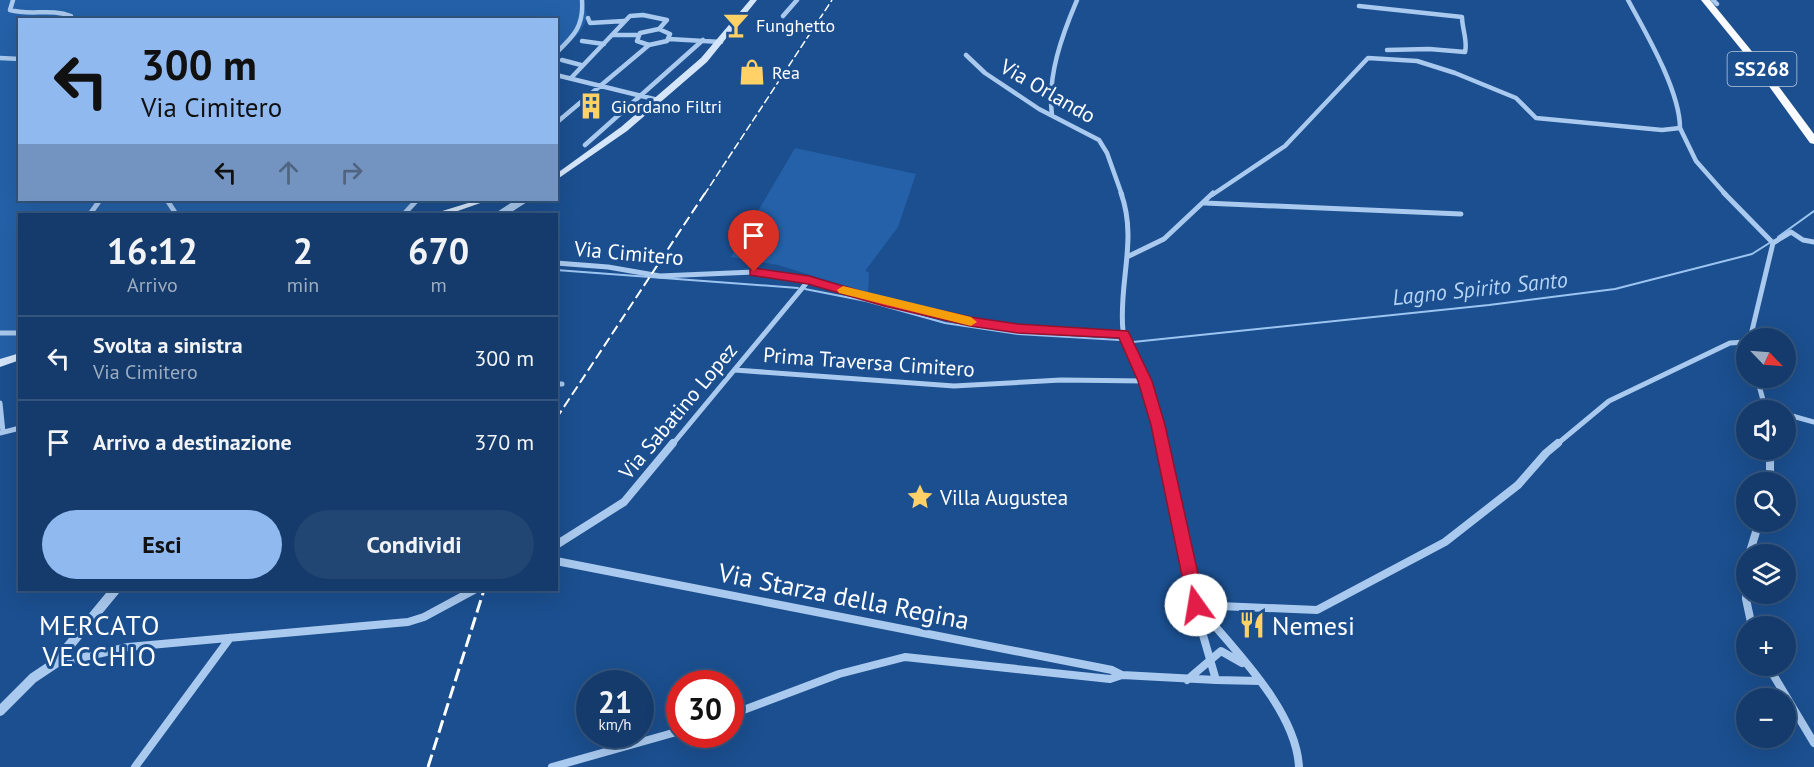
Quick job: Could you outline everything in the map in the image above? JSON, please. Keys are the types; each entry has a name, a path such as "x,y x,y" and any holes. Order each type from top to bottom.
{"highway":[{"name":"SS268","path":"1705,0 1772,82 1814,141"}],"main road":[{"path":"558,177 600,148 704,60 754,0"},
{"path":"558,171 579,162"},
{"path":"445,213 482,201"},
{"path":"0,363 18,358"}],"street":[{"path":"13,0 10,10 20,14 64,13 72,18"},
{"path":"558,51 579,31 583,24 582,0"},
{"path":"783,16 797,0"},
{"path":"1052,115 1050,99 1062,36 1077,0"},
{"path":"1628,0 1658,54 1680,128 1696,161 1773,243"},
{"path":"1359,6 1462,17 1462,30 1467,46 1465,51 1429,48 1387,50"},
{"path":"571,78 629,16 638,15 667,20 659,29"},
{"path":"588,18 590,23 624,21"},
{"path":"613,35 638,35 644,31 659,29 670,34 669,39"},
{"path":"638,35 640,43 649,45 663,43 669,39 721,42"},
{"path":"585,145 703,40"},
{"path":"582,41 604,44"},
{"path":"1387,43 1391,59"},
{"path":"558,121 649,45"},
{"name":"Via Orlando","path":"966,55 984,73 1052,115 1099,140 1107,153 1127,210 1130,231 1122,308 1123,334"},
{"path":"0,58 18,59"},
{"path":"1129,256 1164,239 1220,188 1285,146 1367,58 1424,62 1516,99 1536,118 1662,130 1680,128"},
{"path":"562,60 581,65"},
{"path":"558,75 658,100"},
{"path":"405,213 416,201"},
{"path":"503,213 521,201"},
{"path":"1205,203 1461,214"},
{"path":"1752,328 1773,243 1791,232 1803,240 1814,242"},
{"name":"Via Cimitero","path":"558,263 608,267 660,276 754,272 809,280 884,302 970,322 1018,328 1123,334"},
{"name":"Via Sabatino Lopez","path":"558,544 624,502 809,280"},
{"path":"0,333 18,333"},
{"path":"1123,334 1145,381 1158,425 1196,605 1216,680"},
{"path":"1196,605 1317,610 1446,542 1518,485 1546,453 1609,401 1730,343 1736,343"},
{"name":"Prima Traversa Cimitero","path":"735,370 954,386 1061,380 1145,381"},
{"path":"0,403 2,433 18,429"},
{"path":"1796,417 1814,422"},
{"name":"Via Starza della Regina","path":"558,561 1112,670 1122,675 1187,680 1260,681"},
{"path":"0,710 33,678 54,664 115,591"},
{"path":"54,664 128,647 408,622 424,617 472,591"},
{"path":"1196,605 1239,653 1245,665 1279,706 1298,749 1299,767"},
{"path":"135,767 230,638"},
{"path":"1187,680 1221,651 1245,665"},
{"name":"Via Starza della Regina","path":"744,710 814,683 889,659 905,657 1110,679 1122,675"},
{"path":"1774,676 1814,743"},
{"path":"554,767 666,735"}],"shaded area":[{"path":"0,0 582,0 587,15 585,23 579,33 558,52 558,18 18,18 18,201 418,201 407,213 18,213 18,358 0,365"},
{"path":"795,148 916,174 898,227 865,271 869,272 868,293 778,265 731,257"}],"waterway":[{"name":"Lagno Spirito Santo","path":"1778,237 1814,211"},
{"name":"Lagno Spirito Santo","path":"1133,342 1489,305 1615,289 1752,254 1771,242"},
{"name":"Lagno Spirito Santo","path":"558,270 798,288"},
{"name":"Lagno Spirito Santo","path":"805,289 866,301 945,323 1018,334 1120,340"}],"railway":[{"path":"704,195 832,0"},
{"path":"558,416 705,193"},
{"path":"428,767 484,591"}],"slow traffic":[{"path":"843,290 971,322"}],"place":[{"name":"Funghetto","path":"736,25"},
{"name":"Rea","path":"752,72"},
{"name":"Giordano Filtri","path":"591,106"},
{"name":"Villa Augustea","path":"920,497"},
{"name":"Nemesi","path":"1252,625"}],"district":[{"name":"MERCATO VECCHIO","path":"100,640"}],"route":[{"path":"754,272 809,280 884,302 970,322 1018,328 1123,334 1145,381 1158,425 1196,605"}]}
